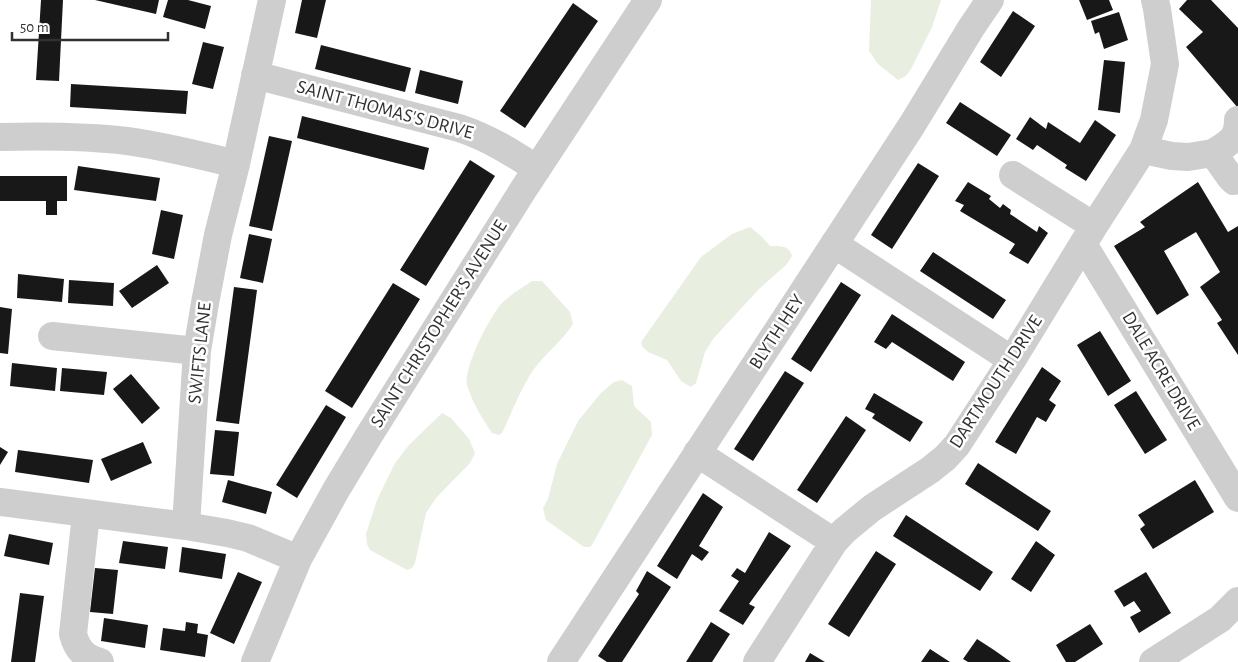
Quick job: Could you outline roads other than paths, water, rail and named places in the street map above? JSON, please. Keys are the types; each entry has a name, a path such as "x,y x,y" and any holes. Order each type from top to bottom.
{"street":[{"name":"SWIFTS LANE","path":"186,526 197,351 204,303 272,0"},
{"name":"SAINT CHRISTOPHER'S AVENUE","path":"255,662 298,559 368,437 537,169 648,0"},
{"name":"BLYTH HEY","path":"561,662 912,125 990,0"},
{"name":"DARTMOUTH DRIVE","path":"757,662 834,542 844,531 872,508 930,470 957,445 1143,150 1154,120 1165,64 1155,0"},
{"name":"SAINT THOMAS'S DRIVE","path":"255,75 459,128 500,145 537,169"},
{"path":"1143,150 1172,156 1213,153 1232,140 1238,128 1237,114"},
{"path":"0,137 66,137 128,141 236,164"},
{"path":"1213,153 1230,177 1234,181 1238,180"},
{"path":"1013,175 1089,235"},
{"name":"DALE ACRE DRIVE","path":"1089,235 1238,497"},
{"path":"834,244 1012,360"},
{"path":"52,336 197,351"},
{"path":"697,453 834,542"},
{"path":"0,502 227,532 248,538 298,559"},
{"path":"86,514 73,634 75,642 86,657 100,662"},
{"path":"1153,662 1220,619 1238,601"}]}
